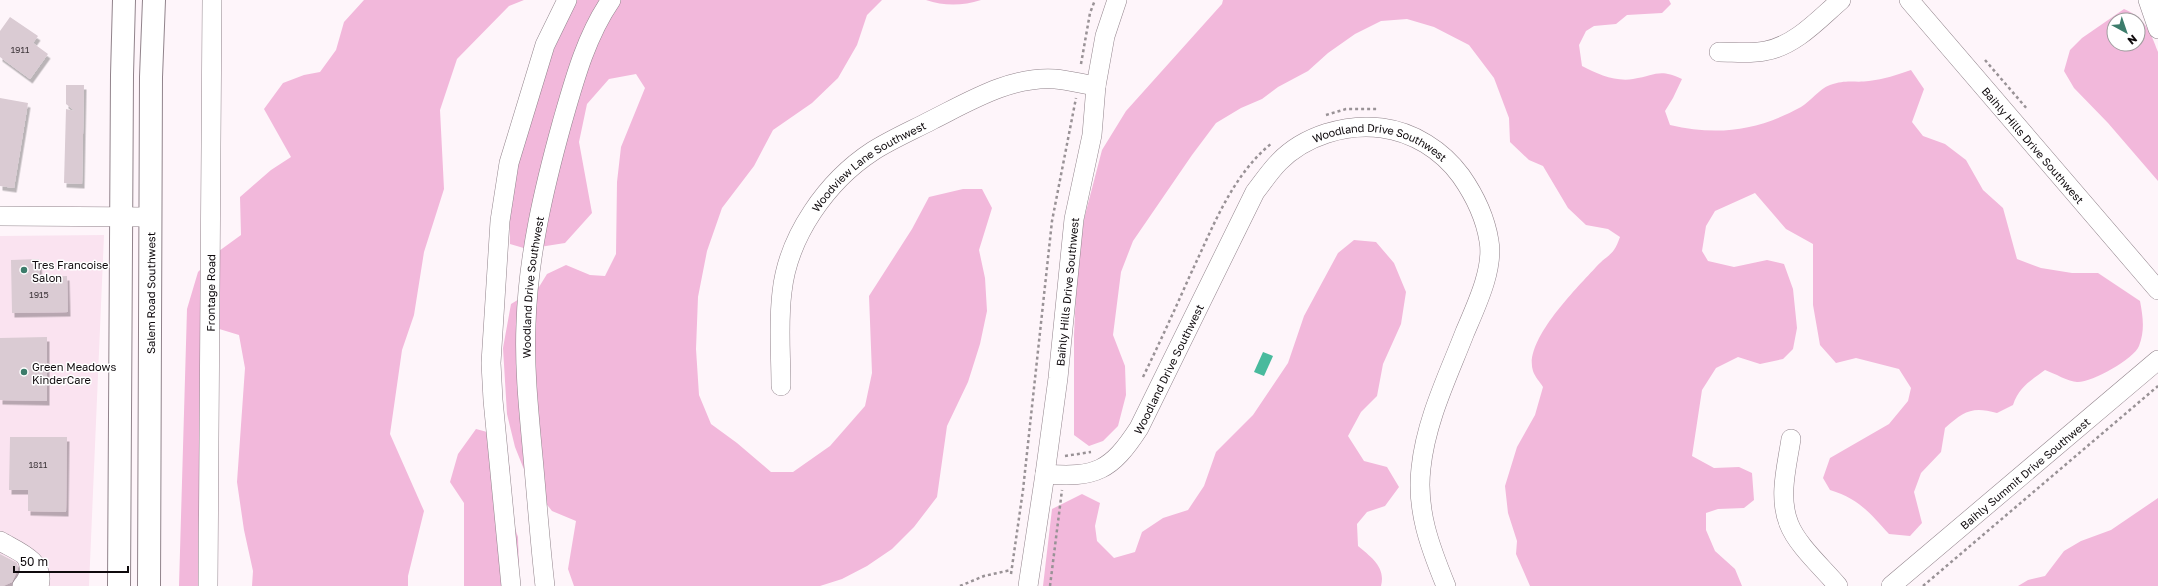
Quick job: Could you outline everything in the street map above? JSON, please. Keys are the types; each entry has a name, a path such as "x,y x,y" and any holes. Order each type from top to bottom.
{"main road":[{"path":"118,586 124,0"},
{"name":"Salem Road Southwest","path":"148,586 151,77 154,0"},
{"path":"107,586 120,444"}],"street":[{"name":"Frontage Road","path":"208,586 212,0"},
{"path":"511,586 493,400 492,363 500,221 509,163 545,45 567,0"},
{"name":"Woodland Drive Southwest","path":"545,586 526,384 526,325 528,290 540,214 551,165 573,85 598,20 611,0"},
{"name":"Baihly Hills Drive Southwest","path":"1028,586 1046,474 1074,219 1092,135 1087,85 1117,0"},
{"path":"1719,52 1765,51 1781,47 1798,37 1841,0"},
{"name":"Baihly Hills Drive Southwest","path":"1909,0 2158,290"},
{"path":"2148,0 2158,29"},
{"name":"Woodview Lane Southwest","path":"781,386 780,311 786,272 796,244 810,215 827,191 849,169 874,151 998,88 1026,81 1055,79 1087,85"},
{"name":"Woodland Drive Southwest","path":"1046,474 1074,476 1090,474 1118,458 1128,446 1139,428 1255,192 1279,162 1299,146 1323,134 1348,128 1373,127 1397,130 1418,138 1456,169 1473,194 1483,215 1490,242 1483,286 1435,408 1426,438 1421,468 1420,496 1423,521 1430,547 1446,586"},
{"path":"0,216 151,218"},
{"name":"Baihly Summit Drive Southwest","path":"1891,586 2158,360"},
{"path":"1791,438 1784,488 1784,506 1789,524 1798,539 1838,586"},
{"path":"0,541 30,559 49,573 54,586"},
{"path":"22,586 27,580 30,559"},
{"path":"30,559 39,571 39,586"}],"path":[{"path":"960,586 984,576 1011,570 1023,490 1052,221 1087,85 1090,13 1095,0"},
{"path":"1923,586 2158,386"},
{"path":"1050,586 1062,492"}],"shaded area":[{"path":"364,0 524,0 509,6 457,59 440,110 444,189 424,252 414,315 402,350 390,434 424,511 408,576 408,586 252,586 253,571 244,530 237,482 245,368 239,335 216,328 200,489 198,553 199,586 179,586 187,309 198,272 219,251 241,235 240,197 271,170 291,157 264,109 283,83 304,75 320,72 336,50 344,22"},
{"path":"576,0 882,0 867,15 857,45 838,78 812,103 773,130 754,166 722,208 707,251 698,297 696,349 699,395 711,424 737,443 771,472 793,472 830,446 865,406 872,373 869,296 912,229 929,197 963,189 982,189 992,208 979,250 985,278 987,311 980,344 968,382 947,426 937,497 914,527 892,549 867,566 842,579 820,586 574,586 568,569 576,521 552,511 529,482 515,447 507,414 503,348 511,304 539,287 547,274 566,265 590,275 605,276 616,254 617,182 621,147 645,88 636,74 609,79 587,104 579,142 592,213 565,243 527,249 510,244 510,205 514,179 527,126 544,74"},
{"path":"926,0 981,0 953,4"},
{"path":"1223,0 1669,0 1671,4 1662,13 1627,15 1616,24 1594,26 1586,31 1579,45 1582,66 1600,74 1627,80 1662,73 1682,79 1665,111 1670,125 1705,130 1737,129 1753,126 1785,115 1801,107 1822,89 1830,85 1841,82 1864,82 1875,80 1911,70 1924,89 1912,122 1923,136 1945,144 1966,160 1983,190 2003,208 2017,259 2041,268 2072,273 2098,273 2140,301 2143,324 2139,346 2121,363 2092,379 2074,382 2045,370 2030,381 2018,393 2013,405 1997,413 1975,410 1963,414 1945,428 1941,452 1921,473 1914,492 1922,523 1910,536 1889,534 1863,507 1849,498 1830,490 1823,478 1830,458 1889,424 1908,401 1911,388 1899,369 1856,358 1836,363 1820,345 1813,305 1813,244 1786,229 1755,193 1715,211 1706,226 1702,251 1708,261 1734,267 1767,260 1784,264 1793,289 1797,328 1793,349 1783,359 1760,364 1738,357 1716,368 1702,390 1692,456 1714,468 1739,467 1752,473 1754,500 1744,508 1718,509 1706,513 1706,530 1715,551 1735,569 1742,586 1530,586 1516,554 1517,541 1508,513 1505,486 1517,447 1535,415 1543,387 1533,371 1532,359 1536,345 1554,316 1587,276 1613,252 1620,237 1608,229 1586,225 1568,208 1543,166 1529,160 1510,142 1509,118 1494,78 1469,45 1434,27 1407,19 1381,21 1355,34 1328,53 1308,71 1278,87 1262,99 1241,108 1216,123 1192,155 1133,241 1121,272 1113,335 1125,366 1126,395 1118,426 1103,441 1089,446 1074,435 1074,335 1077,270 1084,219 1102,150 1126,111 1222,4"},
{"path":"2124,9 2129,12 2120,12"},
{"path":"2106,21 2106,52 2146,52 2146,26 2158,52 2158,181 2108,123 2074,88 2064,71 2070,50 2082,38"},
{"path":"104,235 89,586 0,586 0,236"},
{"path":"1354,240 1376,242 1394,263 1406,292 1401,324 1383,364 1377,396 1361,412 1348,436 1364,461 1387,467 1399,487 1385,506 1367,512 1357,524 1358,546 1372,558 1379,568 1382,579 1381,586 1043,586 1052,509 1082,494 1100,503 1095,526 1097,541 1114,558 1135,552 1142,532 1163,518 1188,510 1204,486 1216,452 1253,415 1288,363 1304,316 1338,253"},
{"path":"1263,352 1273,356 1264,376 1254,372"},
{"path":"476,429 502,436 510,469 510,514 518,537 519,571 514,586 464,586 464,503 450,482 458,454"},
{"path":"2158,498 2158,586 2018,586 2028,580 2045,576 2064,551 2081,541 2111,530"}],"building":[{"path":"10,17 38,36 33,43 48,54 30,79 0,57 0,31"},
{"path":"66,85 84,85 82,184 64,183 66,109 75,111 66,104"},
{"path":"0,98 28,103 14,188 0,186"},
{"path":"39,259 40,277 67,276 68,312 12,313 11,260"},
{"name":"Green Meadows KinderCare","path":"47,337 47,401 0,400 0,338"},
{"path":"10,437 67,437 66,512 28,511 28,490 9,490"},
{"path":"0,554 17,563 18,569 12,582 3,586 0,586"}],"place":[{"name":"Tres Francoise Salon","path":"24,270"},
{"name":"Green Meadows KinderCare","path":"24,372"}]}
